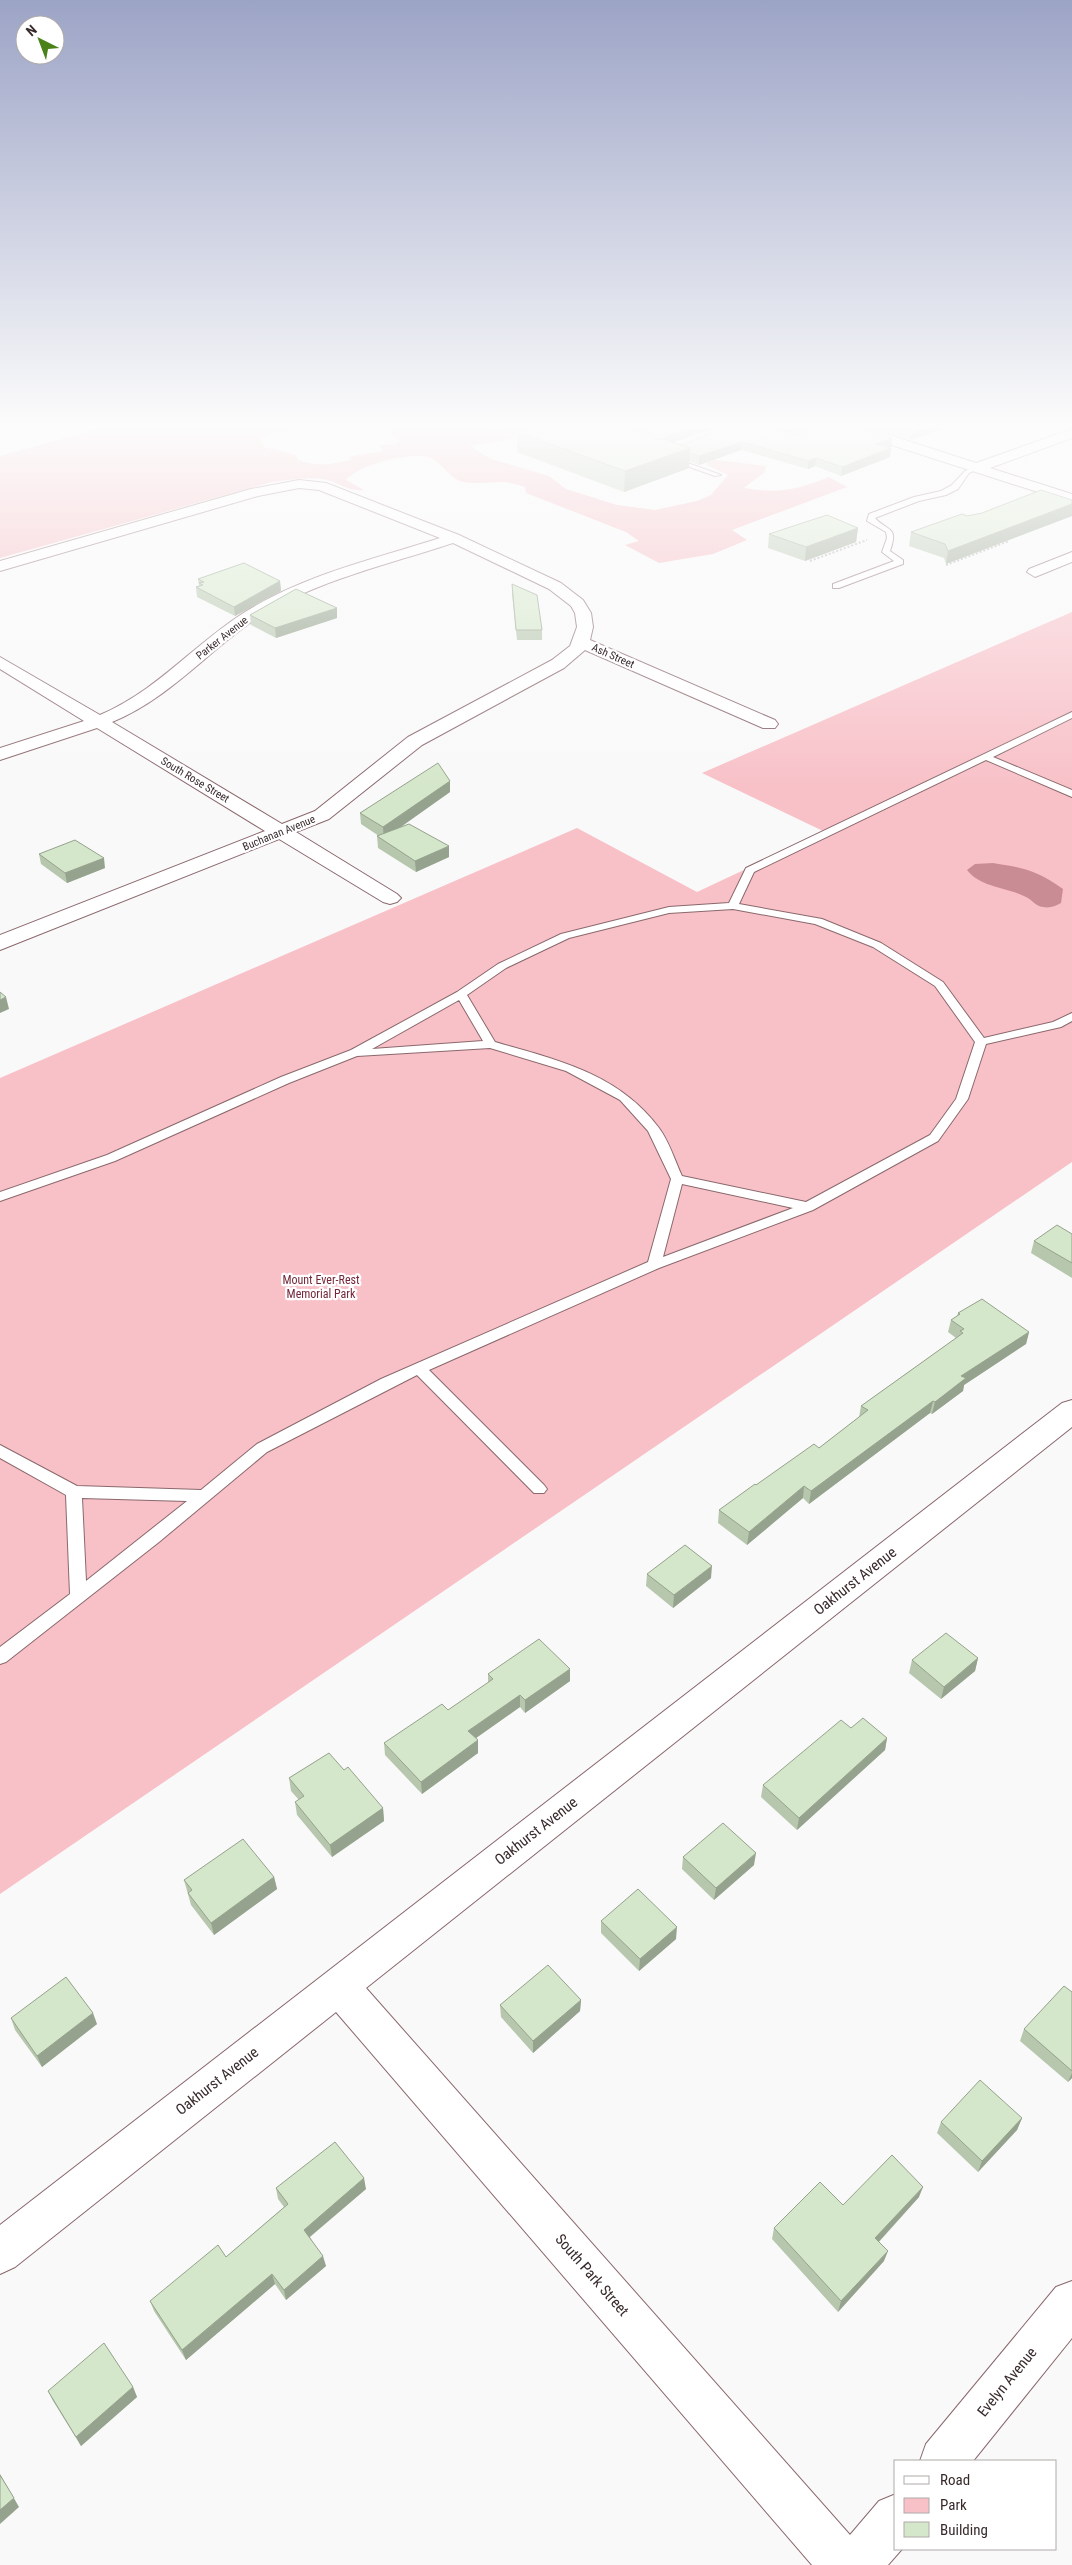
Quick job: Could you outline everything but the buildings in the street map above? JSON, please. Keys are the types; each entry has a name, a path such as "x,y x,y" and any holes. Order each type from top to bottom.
{"street":[{"name":"Ash Street","path":"0,566 63,548"},
{"name":"Parker Avenue","path":"0,754 99,721 147,697 240,622 286,596 358,569 424,548"},
{"name":"Ash Street","path":"474,548 566,593 576,603 582,613 585,628 581,642 769,724"},
{"path":"1035,572 1072,557"},
{"name":"Buchanan Avenue","path":"0,943 282,833 322,815 415,741 558,664 577,649 581,642"},
{"name":"South Rose Street","path":"0,662 390,898"},
{"name":"Oakhurst Avenue","path":"0,2252 1072,1411"},
{"name":"South Park Street","path":"339,1986 844,2565"},
{"name":"Evelyn Avenue","path":"943,2460 1072,2303"},
{"path":"858,2565 894,2520"}],"lane":[{"path":"836,586 900,562 886,552 888,548"},
{"path":"733,906 750,870 1072,715"},
{"path":"986,756 1072,794"},
{"path":"0,1197 111,1158 285,1080 355,1053 461,994 502,966 564,936 669,910 733,906 818,921 877,945 939,984 982,1042"},
{"path":"461,994 491,1044"},
{"path":"982,1042 1057,1025 1072,1016"},
{"path":"0,1657 262,1448 386,1383 654,1265 808,1207 934,1138 962,1099 982,1042"},
{"path":"355,1053 491,1044 570,1068 624,1097 654,1130 677,1180 654,1265"},
{"path":"677,1180 808,1207"},
{"path":"419,1369 538,1489"},
{"path":"0,1451 74,1492 204,1496"},
{"path":"74,1492 78,1596"}],"path":[{"path":"810,561 846,548"},
{"path":"946,565 991,548"}],"green space":[{"name":"Mount Ever-Rest Memorial Park","path":"1072,612 1072,1162 0,1894 0,1078 577,828 697,892 825,832 702,773"}],"shaded area":[{"path":"0,548 37,548 0,558"},
{"path":"630,548 728,548 713,554 659,563"},
{"path":"993,863 1022,868 1045,878 1063,889 1061,903 1051,907 1039,906 1019,894 979,880 967,870 975,864"}]}
